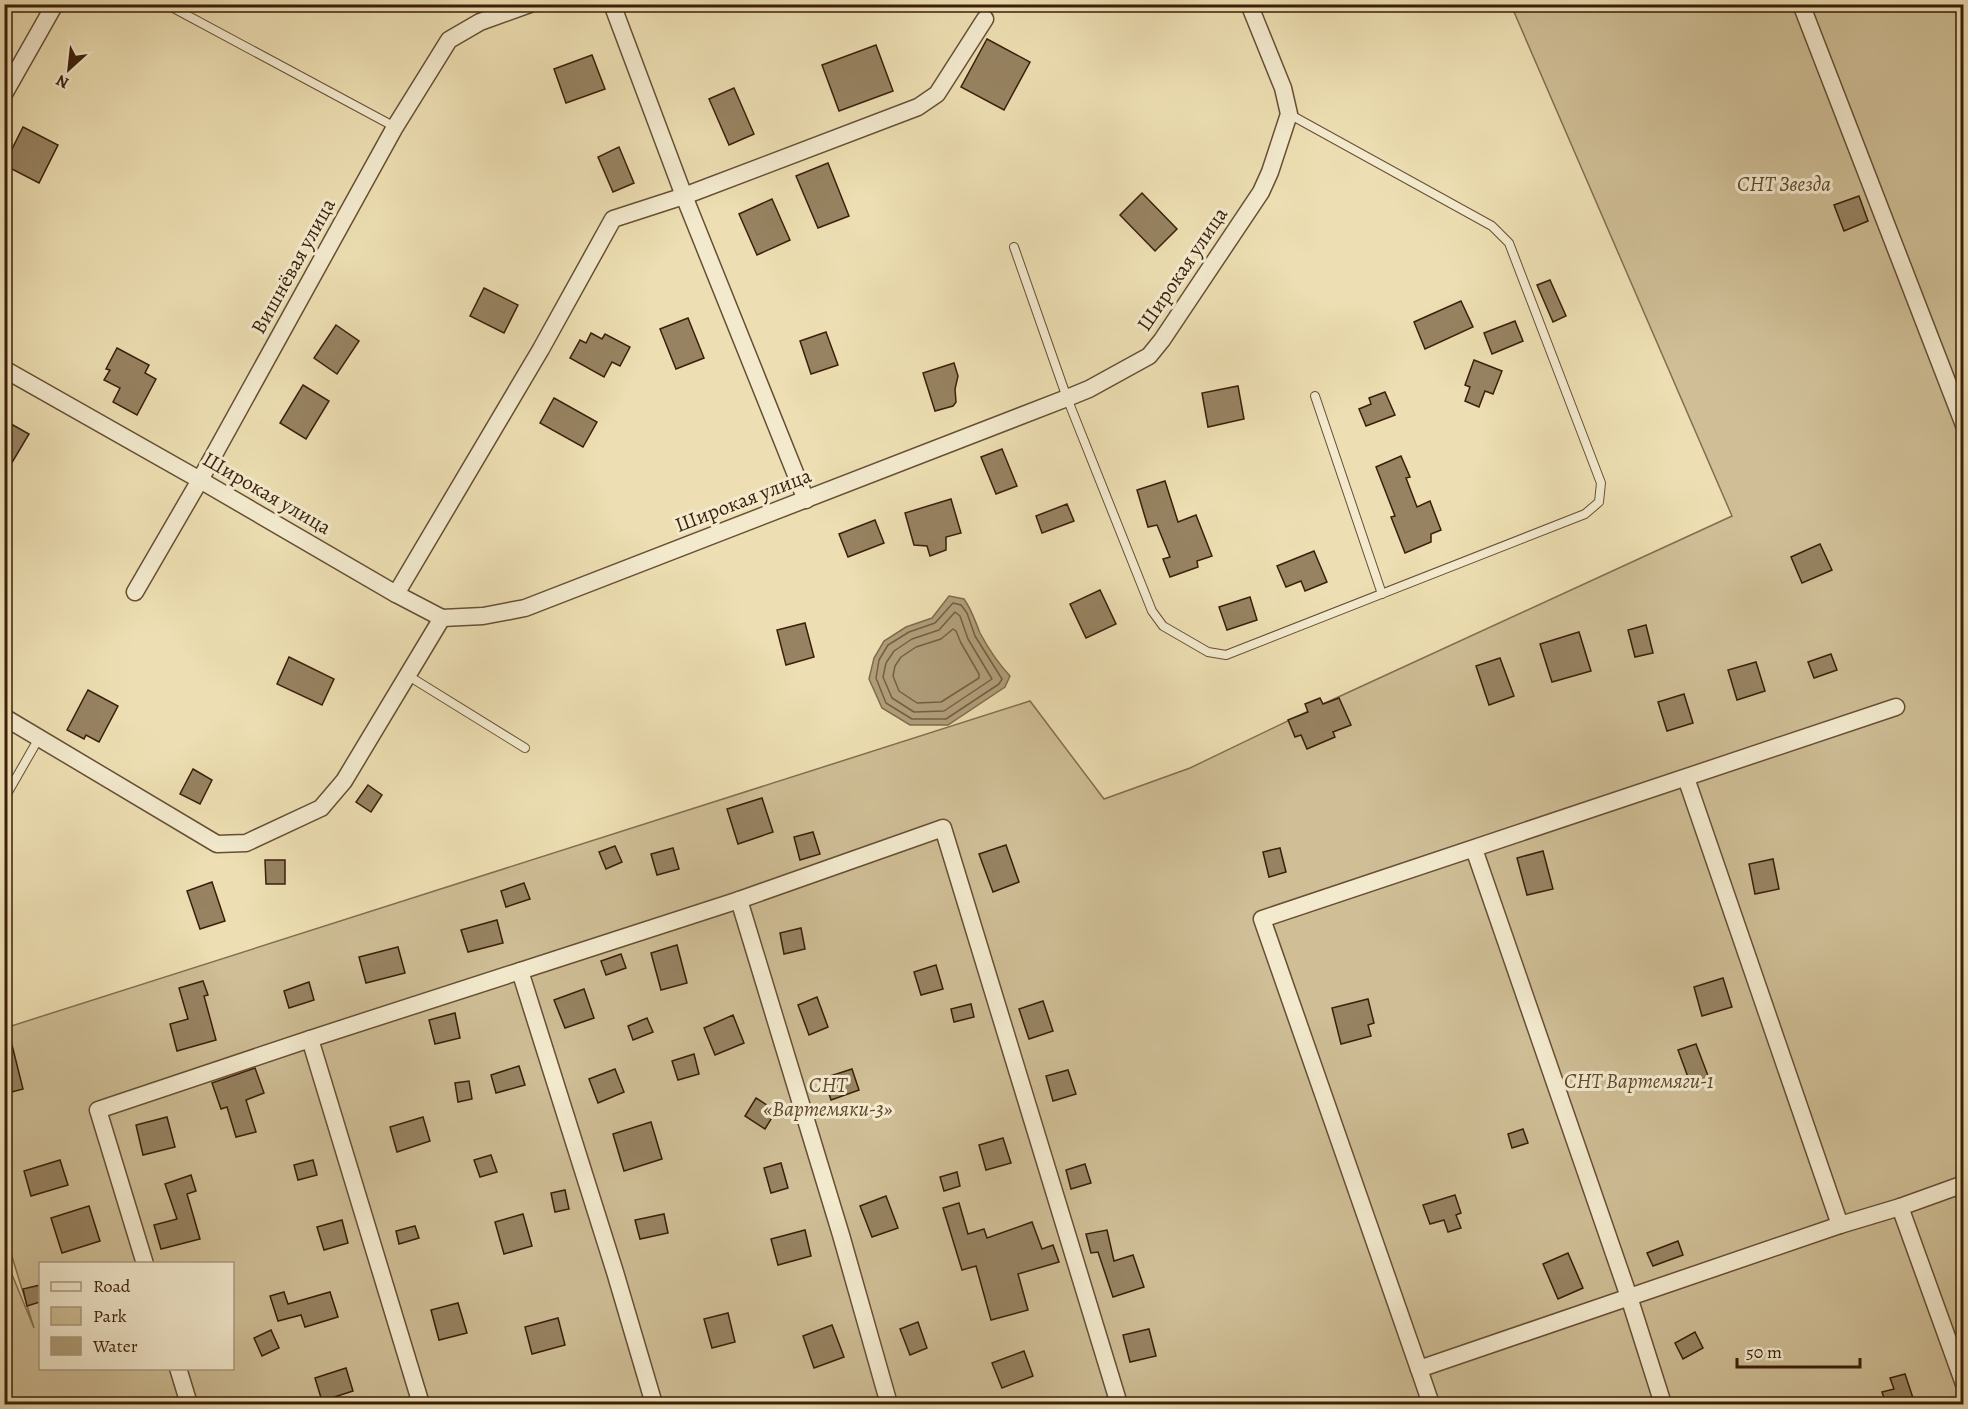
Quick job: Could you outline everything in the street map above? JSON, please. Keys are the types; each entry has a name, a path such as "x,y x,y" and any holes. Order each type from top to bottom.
{"street":[{"path":"4,94 55,4"},
{"name":"Вишнёвая улица","path":"135,592 200,480 395,127 449,40 480,22 530,4"},
{"path":"612,4 684,196 806,500"},
{"path":"1249,4 1283,88 1289,114"},
{"path":"1801,4 1964,425"},
{"path":"396,594 541,349 613,219 684,196 918,107 937,94 985,19"},
{"name":"Широкая улица","path":"5,370 396,594 442,618 483,616 525,608 1067,398 1089,389 1149,356 1261,192 1289,114"},
{"path":"4,717 217,844 246,843 321,808 344,781 442,618"},
{"path":"1431,1404 1262,919 1896,707"},
{"path":"1686,778 1839,1225"},
{"path":"145,1262 98,1110 739,900 943,828 1119,1404"},
{"path":"1474,849 1629,1297 1663,1404"},
{"path":"739,900 841,1235 889,1404"},
{"path":"520,972 615,1272 654,1404"},
{"path":"310,1039 421,1404"},
{"path":"1419,1369 1964,1184"},
{"path":"1900,1207 1964,1384"},
{"path":"179,1370 189,1404"}],"lane":[{"path":"166,4 395,127"},
{"path":"1014,247 1067,398 1152,610 1163,626 1208,652 1226,655 1585,514 1599,502 1601,483 1509,243 1492,226 1289,114"},
{"path":"1315,396 1382,594"},
{"path":"407,675 525,748"},
{"path":"4,799 39,738"}],"green space":[{"path":"1511,5 1963,5 1963,1404 5,1404 4,1255 34,1328 5,1234 5,1028 1030,701 1104,799 1190,768 1323,704 1732,516"}],"water":[{"path":"949,596 964,599 986,644 1010,676 1005,687 948,725 910,725 882,708 869,679 874,658 884,641 906,627 932,618"}],"building":[{"path":"987,39 1030,62 1004,110 961,87"},
{"path":"876,45 893,91 839,111 822,65"},
{"path":"592,55 605,89 566,103 554,69"},
{"path":"734,88 754,134 729,145 709,99"},
{"path":"23,127 58,145 39,183 4,165"},
{"path":"619,147 634,183 613,192 598,157"},
{"path":"828,163 849,216 818,228 796,176"},
{"path":"1142,193 1177,229 1155,251 1120,215"},
{"path":"1859,196 1868,221 1844,231 1834,205"},
{"path":"772,199 790,240 757,255 739,214"},
{"path":"1550,280 1566,316 1553,322 1537,285"},
{"path":"484,288 518,305 504,333 470,316"},
{"path":"1461,301 1473,327 1425,349 1414,322"},
{"path":"688,318 704,358 676,369 660,329"},
{"path":"1515,321 1523,341 1492,354 1484,333"},
{"path":"336,325 359,341 337,374 314,358"},
{"path":"826,332 838,365 811,374 800,341"},
{"path":"591,333 602,339 605,334 630,347 620,366 612,362 604,377 570,358 580,340 586,343"},
{"path":"117,348 149,365 145,373 156,379 137,415 113,402 120,388 104,380 110,370 106,369"},
{"path":"1474,360 1502,371 1493,394 1485,391 1479,407 1465,401 1470,387 1465,385"},
{"path":"954,363 958,376 955,389 956,402 953,406 935,411 923,373"},
{"path":"303,385 329,401 306,439 280,423"},
{"path":"1238,386 1244,419 1208,427 1202,393"},
{"path":"1385,392 1395,415 1366,426 1359,409 1371,404 1369,398"},
{"path":"554,398 597,422 583,447 540,423"},
{"path":"4,420 29,434 4,476"},
{"path":"1002,449 1017,486 996,494 981,457"},
{"path":"1401,456 1410,477 1406,478 1417,507 1430,501 1441,530 1431,534 1431,542 1405,553 1391,517 1395,516 1376,467"},
{"path":"1165,481 1178,522 1196,515 1212,556 1197,561 1198,567 1170,577 1163,559 1170,557 1157,525 1148,527 1137,490"},
{"path":"951,499 961,533 946,537 946,550 930,556 927,546 914,545 905,513"},
{"path":"1067,504 1074,521 1042,533 1036,516"},
{"path":"875,520 884,543 848,557 839,534"},
{"path":"1820,544 1832,570 1802,583 1791,557"},
{"path":"1314,551 1327,582 1305,591 1301,581 1286,587 1277,566"},
{"path":"1100,590 1116,624 1086,638 1070,604"},
{"path":"1250,597 1257,620 1227,630 1219,607"},
{"path":"805,623 814,657 786,665 777,630"},
{"path":"1646,625 1653,653 1635,657 1628,630"},
{"path":"1579,632 1591,671 1552,682 1540,644"},
{"path":"1831,654 1837,670 1814,678 1808,662"},
{"path":"289,657 334,679 322,705 277,684"},
{"path":"1500,658 1514,696 1489,705 1476,666"},
{"path":"1756,662 1765,691 1737,700 1728,670"},
{"path":"88,690 118,706 99,742 86,735 84,739 67,730"},
{"path":"1684,694 1693,723 1667,731 1658,702"},
{"path":"1320,698 1323,704 1339,698 1351,725 1333,732 1335,737 1307,749 1301,735 1295,737 1288,720 1308,712 1305,704"},
{"path":"193,769 212,780 200,804 180,794"},
{"path":"368,785 382,795 371,812 356,802"},
{"path":"762,798 773,832 738,844 727,809"},
{"path":"813,832 820,854 800,860 794,837"},
{"path":"1006,845 1019,882 993,892 979,854"},
{"path":"615,846 622,862 606,869 599,852"},
{"path":"673,848 679,869 657,875 651,854"},
{"path":"1280,848 1286,872 1269,877 1263,852"},
{"path":"1543,851 1553,889 1527,895 1517,858"},
{"path":"1773,859 1779,889 1755,894 1749,864"},
{"path":"265,860 285,860 285,884 266,884"},
{"path":"212,882 225,921 200,929 187,891"},
{"path":"524,883 530,899 506,907 501,891"},
{"path":"497,920 503,943 468,952 461,930"},
{"path":"801,928 805,949 784,954 780,933"},
{"path":"677,945 687,983 661,990 651,953"},
{"path":"398,947 405,973 366,983 359,957"},
{"path":"621,954 626,968 606,975 601,961"},
{"path":"936,965 943,989 921,995 914,972"},
{"path":"1723,978 1732,1007 1702,1016 1694,987"},
{"path":"203,981 208,995 204,996 216,1040 177,1051 170,1024 188,1019 179,988"},
{"path":"309,982 314,1000 289,1008 284,991"},
{"path":"584,989 594,1018 565,1028 554,1000"},
{"path":"817,997 828,1027 809,1035 798,1005"},
{"path":"1368,999 1374,1023 1368,1025 1371,1036 1341,1044 1332,1008"},
{"path":"1043,1001 1053,1031 1029,1039 1019,1009"},
{"path":"971,1004 974,1017 954,1022 951,1009"},
{"path":"455,1013 460,1038 435,1044 429,1020"},
{"path":"733,1015 744,1043 715,1055 704,1028"},
{"path":"647,1018 653,1032 633,1040 628,1026"},
{"path":"9,1033 23,1089 4,1094 4,1034"},
{"path":"1696,1044 1710,1081 1692,1088 1678,1050"},
{"path":"694,1054 699,1074 678,1080 672,1061"},
{"path":"519,1066 525,1085 496,1093 491,1075"},
{"path":"255,1068 264,1093 246,1100 256,1132 236,1137 227,1107 221,1109 212,1083"},
{"path":"615,1069 624,1092 598,1103 589,1079"},
{"path":"852,1069 859,1090 831,1100 824,1078"},
{"path":"1068,1070 1076,1094 1053,1101 1046,1076"},
{"path":"469,1081 472,1099 458,1102 455,1083"},
{"path":"756,1098 776,1111 765,1129 745,1116"},
{"path":"167,1117 175,1147 143,1155 136,1125"},
{"path":"423,1117 430,1141 397,1152 390,1127"},
{"path":"651,1122 662,1159 624,1171 613,1134"},
{"path":"1523,1129 1528,1143 1512,1148 1508,1134"},
{"path":"1003,1138 1011,1163 986,1170 979,1145"},
{"path":"491,1155 497,1172 480,1177 474,1160"},
{"path":"60,1160 68,1185 31,1196 24,1171"},
{"path":"313,1160 317,1175 298,1180 294,1165"},
{"path":"781,1163 788,1188 771,1193 764,1168"},
{"path":"1085,1164 1091,1183 1071,1189 1066,1170"},
{"path":"957,1172 960,1186 944,1191 940,1177"},
{"path":"191,1175 196,1191 187,1194 200,1239 161,1249 154,1225 177,1219 165,1184"},
{"path":"565,1190 569,1209 555,1212 551,1193"},
{"path":"1455,1195 1461,1213 1456,1215 1461,1228 1448,1232 1444,1220 1430,1224 1423,1205"},
{"path":"886,1196 898,1228 872,1237 860,1206"},
{"path":"959,1203 968,1234 984,1229 987,1238 1032,1222 1042,1249 1053,1245 1059,1262 1018,1274 1028,1310 991,1320 976,1266 962,1270 943,1208"},
{"path":"89,1206 100,1241 62,1253 51,1218"},
{"path":"523,1214 532,1246 504,1254 495,1222"},
{"path":"664,1214 668,1233 640,1239 635,1220"},
{"path":"342,1220 348,1243 324,1250 317,1227"},
{"path":"415,1226 419,1238 399,1244 396,1231"},
{"path":"805,1230 811,1256 778,1265 771,1239"},
{"path":"1107,1230 1114,1261 1133,1255 1144,1287 1113,1297 1098,1252 1091,1253 1086,1234"},
{"path":"1678,1241 1683,1255 1653,1266 1647,1253"},
{"path":"1568,1253 1583,1288 1558,1299 1543,1264"},
{"path":"39,1285 39,1302 27,1306 23,1289"},
{"path":"284,1292 288,1304 330,1292 338,1317 305,1327 301,1315 278,1321 270,1296"},
{"path":"458,1303 467,1333 439,1340 431,1310"},
{"path":"728,1313 735,1342 712,1348 704,1319"},
{"path":"558,1318 565,1345 532,1354 525,1327"},
{"path":"918,1322 927,1348 910,1355 900,1329"},
{"path":"832,1325 844,1357 814,1368 803,1336"},
{"path":"1149,1329 1156,1356 1130,1362 1123,1335"},
{"path":"271,1330 279,1348 262,1356 254,1338"},
{"path":"1695,1332 1703,1348 1683,1359 1675,1343"},
{"path":"1024,1351 1033,1376 1002,1388 992,1363"},
{"path":"346,1368 353,1391 322,1401 315,1378"},
{"path":"1905,1374 1915,1404 1886,1404 1882,1392 1894,1389 1890,1378"}],"park label":[{"name":"СНТ Звезда","path":"1784,184"},
{"name":"СНТ Вартемяги-1","path":"1639,1081"},
{"name":"СНТ «Вартемяки-3»","path":"828,1097"}]}
